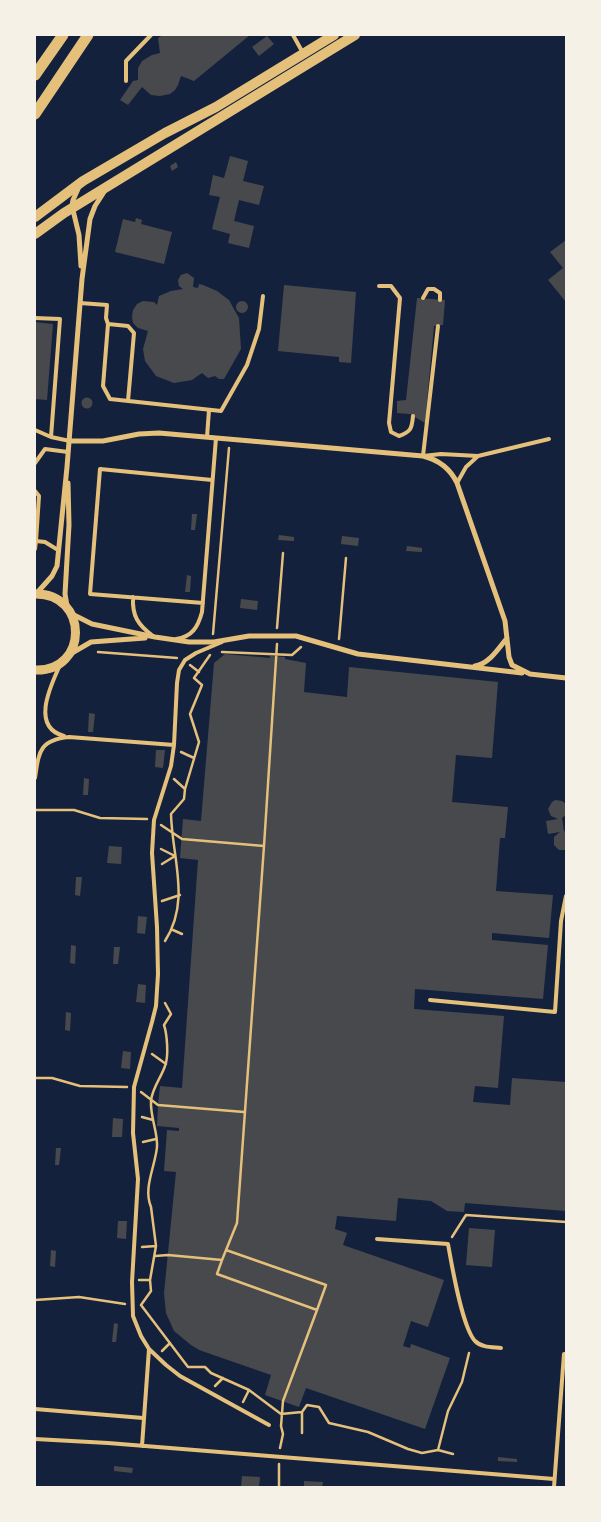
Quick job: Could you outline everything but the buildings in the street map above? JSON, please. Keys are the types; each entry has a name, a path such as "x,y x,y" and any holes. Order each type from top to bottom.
{"highway":[{"path":"35,114 88,35"},
{"path":"35,75 59,39"}],"main road":[{"path":"35,216 84,181 165,132 216,107 334,35"},
{"path":"35,234 73,208 355,35"}],"street":[{"path":"82,279 78,228 73,208 74,196 84,181"},
{"path":"35,594 54,573 58,550 70,441 82,279 88,229 92,212 98,199 112,184"},
{"path":"70,441 102,441 150,432 432,458 443,464 454,476 505,621 509,657 512,665 530,674"},
{"path":"64,659 74,646 76,638 76,626 69,611 65,594 69,524 67,467"},
{"path":"35,594 55,598 69,611 92,624 155,637 215,644 249,636 296,636 358,654 566,678"},
{"path":"35,670 50,669 78,648 91,642 155,637"},
{"path":"464,667 479,665 494,654 507,637"}],"lane":[{"path":"126,81 126,61 151,35"},
{"path":"292,35 303,54"},
{"path":"379,286 391,286 400,298 389,423 391,432 399,436 407,433 412,427 413,416"},
{"path":"423,298 428,289 434,289 440,293 440,300"},
{"path":"80,303 107,305 106,318 108,324 103,386 110,399 221,411 247,365 259,329 263,296"},
{"path":"35,318 60,320 51,437"},
{"path":"108,324 128,326 134,333 128,401"},
{"path":"438,326 423,456 441,454 478,456 548,439"},
{"path":"207,437 209,410"},
{"path":"35,430 51,437 70,441"},
{"path":"171,639 188,636 194,631 200,620 216,438"},
{"path":"35,463 45,449 68,452"},
{"path":"457,484 466,467 478,456"},
{"path":"203,602 90,594 100,469 212,480"},
{"path":"35,491 39,496 35,549"},
{"path":"36,541 45,542 58,550"},
{"path":"133,597 132,608 135,618 144,629 155,637"},
{"path":"215,644 185,660 180,670 177,683 171,766 154,820 152,853 158,974 156,1006 134,1087 133,1133 138,1179 132,1304 133,1316 141,1336 156,1357 180,1376 269,1425"},
{"path":"64,659 47,698 46,717 49,725 55,732 69,737"},
{"path":"35,778 38,758 44,745 56,738 69,737 174,745"},
{"path":"430,1000 555,1012 561,921 566,896"},
{"path":"377,1239 448,1244 466,1325 476,1342 484,1346 501,1348"},
{"path":"142,1446 149,1349"},
{"path":"554,1487 564,1354 566,1354"},
{"path":"35,1410 143,1418"},
{"path":"35,1439 554,1479"}],"path":[{"path":"217,652 212,638 230,439"},
{"path":"277,635 283,553"},
{"path":"338,647 346,558"},
{"path":"162,946 173,930 180,896 171,814 184,799 198,742 190,714 202,685 194,678 210,657 211,651 292,655 302,645"},
{"path":"93,651 180,658 185,660"},
{"path":"106,652 106,658"},
{"path":"132,660 133,654"},
{"path":"277,656 237,1222 217,1274 317,1310"},
{"path":"178,750 195,758"},
{"path":"173,778 185,789"},
{"path":"35,810 74,810 100,818 154,820 182,839 264,846"},
{"path":"156,847 175,856"},
{"path":"158,867 175,856"},
{"path":"159,902 180,896"},
{"path":"173,930 182,934"},
{"path":"164,1001 172,1015 164,1025 167,1034 166,1064 156,1083 151,1100 157,1146 149,1183 148,1201 151,1207 156,1246 150,1280 151,1291 141,1305 188,1367 206,1367 211,1373 249,1390 282,1414 302,1412"},
{"path":"148,1052 166,1064"},
{"path":"35,1078 52,1078 80,1086 134,1087 158,1105 244,1112"},
{"path":"138,1116 153,1120"},
{"path":"139,1144 156,1139"},
{"path":"448,1244 466,1215 566,1222"},
{"path":"139,1248 156,1246"},
{"path":"226,1250 326,1286 283,1401 279,1487"},
{"path":"154,1256 168,1255 222,1260"},
{"path":"138,1280 150,1280"},
{"path":"35,1300 79,1297 132,1304"},
{"path":"160,1354 170,1343"},
{"path":"438,1450 448,1411 462,1382 469,1353"},
{"path":"240,1409 249,1390"},
{"path":"302,1433 302,1412 307,1405 318,1407 329,1423 368,1432 422,1453 438,1450 453,1454"},
{"path":"387,1440 389,1435"}]}
